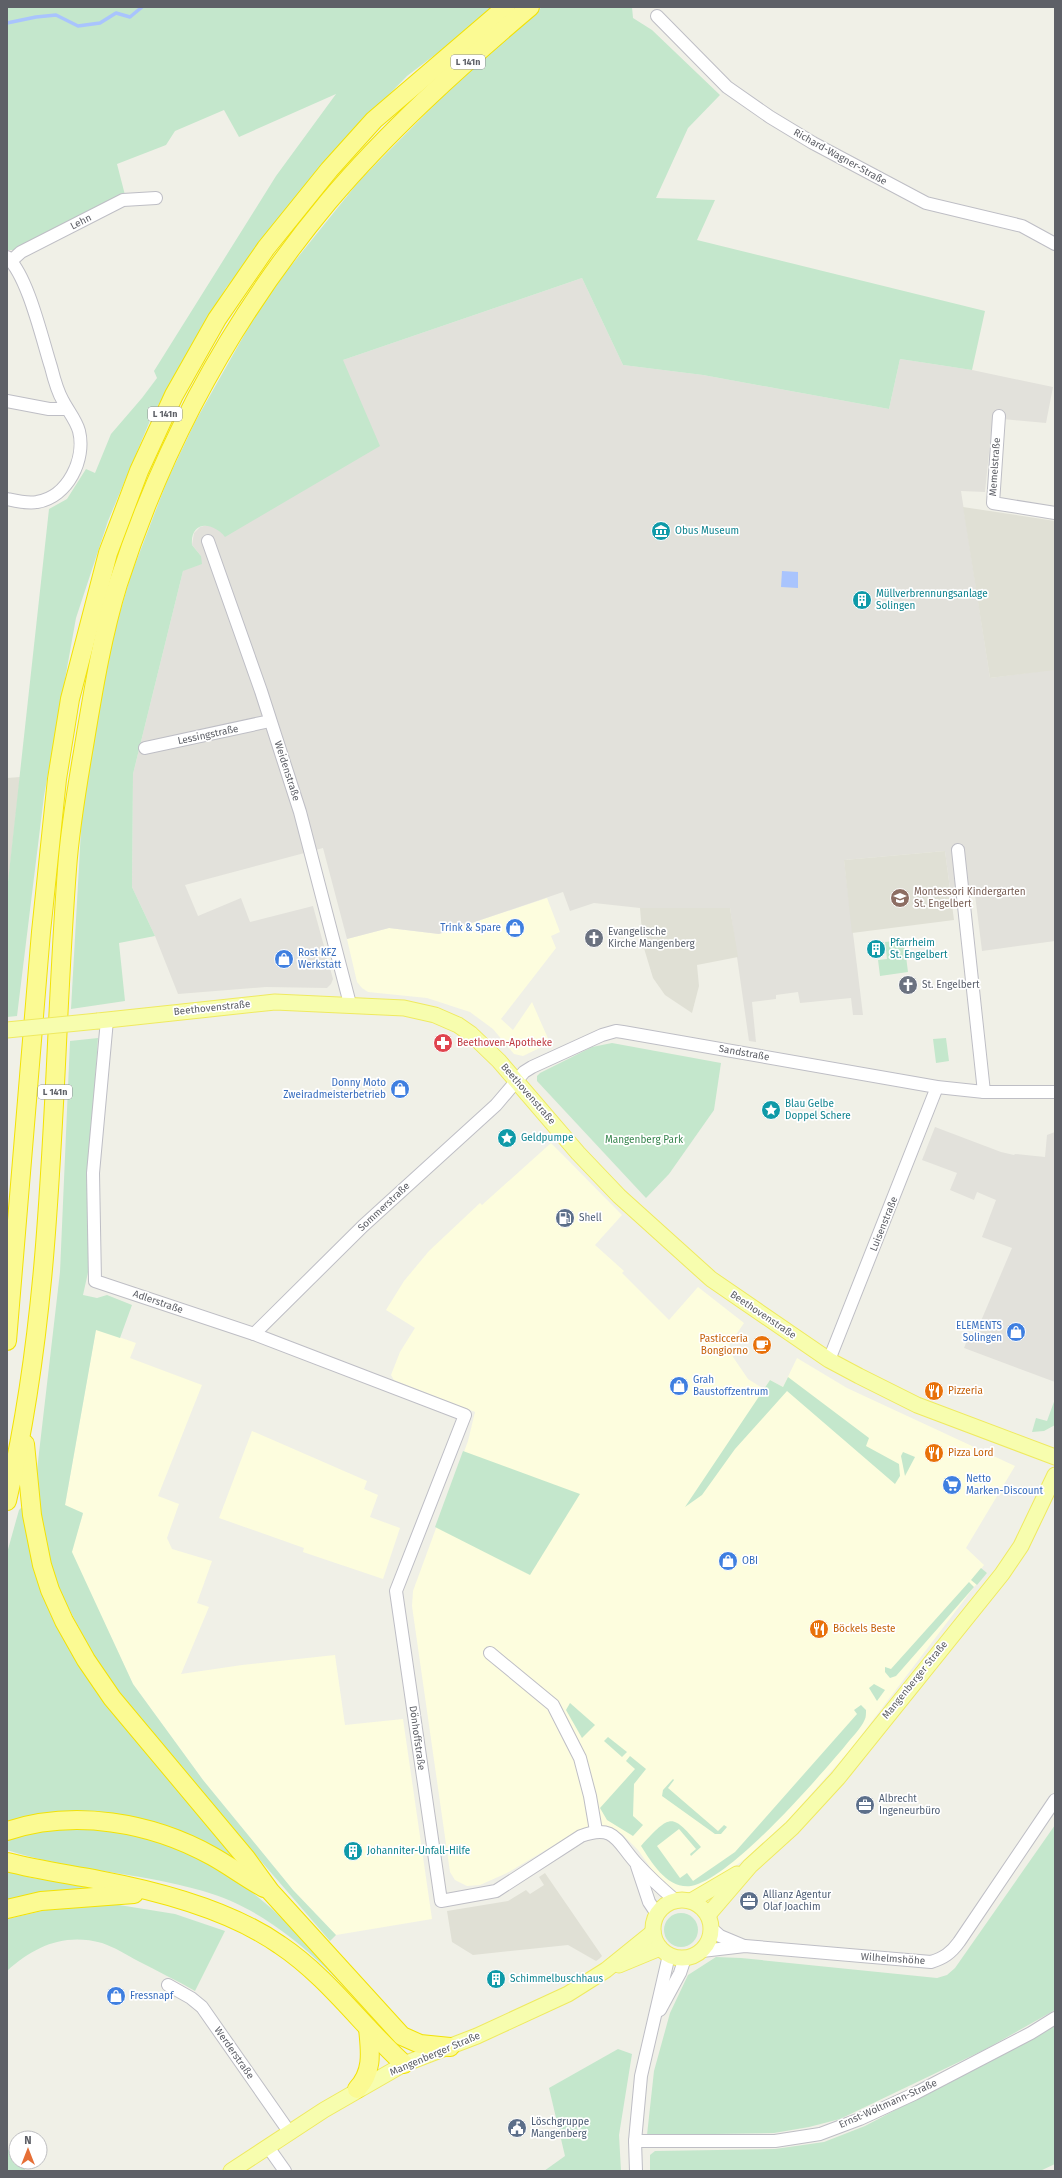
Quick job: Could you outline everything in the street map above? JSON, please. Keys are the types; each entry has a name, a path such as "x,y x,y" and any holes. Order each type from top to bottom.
{"highway":[{"name":"L 141n","path":"7,1341 41,932 57,779 70,700 88,625 110,545 139,471 174,395 217,319 266,248 329,170 374,120 506,7"},
{"name":"L 141n","path":"7,1502 24,1426 40,1316 51,1155 67,868 73,814 96,674 118,586 146,508 183,422 221,353 264,286 290,249 363,162 407,118 530,7"},
{"path":"24,1426 30,1496 38,1547 50,1590 64,1622 86,1660 112,1698 246,1858 270,1891 402,2036 420,2044 450,2047"},
{"path":"7,1831 45,1822 73,1820 115,1822 143,1828 190,1845 212,1856 270,1891"},
{"path":"7,1862 35,1870 99,1880 154,1893 216,1913 251,1928 280,1944 299,1959 346,2003 368,2028 404,2064"},
{"path":"7,1909 41,1901 74,1897 154,1893"},
{"path":"357,2089 362,2084 370,2065 368,2028"},
{"path":"402,2036 404,2064"}],"main road":[{"name":"Beethovenstraße","path":"7,1030 266,1002 350,1004 404,1008 435,1015 458,1025 471,1034 499,1061 521,1077 578,1153 619,1196 711,1279 829,1360 917,1405 1055,1457"},
{"name":"Mangenberger Straße","path":"691,1901 750,1866 792,1828 838,1778 1002,1574 1021,1546 1055,1475"},
{"name":"Mangenberger Straße","path":"710,1922 750,1866"},
{"path":"675,1900 691,1901 698,1904 710,1922 709,1941 702,1951 685,1958 664,1952 653,1932 657,1914 668,1903 675,1900"},
{"name":"Mangenberger Straße","path":"231,2171 357,2089 404,2064 477,2036 568,1994 606,1970 653,1932"},
{"name":"Mangenberger Straße","path":"606,1970 664,1952"}],"street":[{"name":"Richard-Wagner-Straße","path":"656,16 727,87 770,117 813,142 926,203 1022,226 1055,244"},
{"name":"Lehn","path":"7,498 37,502 55,494 71,478 79,463 81,447 78,429 59,393 27,292 9,259 123,200 156,198"},
{"path":"7,401 48,409 67,409"},
{"name":"Memelstraße","path":"999,416 993,503 1055,513"},
{"name":"Weidenstraße","path":"208,541 300,812 350,1004"},
{"name":"Lessingstraße","path":"145,748 270,721"},
{"path":"958,850 984,1092"},
{"name":"Adlerstraße","path":"103,1020 93,1173 96,1281 254,1334 465,1415"},
{"name":"Sandstraße","path":"521,1077 532,1067 594,1039 616,1032 937,1087 984,1092 1055,1092"},
{"name":"Sommerstraße","path":"254,1334 363,1226 496,1105 521,1077"},
{"name":"Luisenstraße","path":"829,1360 937,1087"},
{"name":"Dönhoffstraße","path":"465,1415 396,1591 441,1902 496,1890 581,1836 596,1831"},
{"path":"490,1653 553,1705 580,1758 590,1796 596,1831 607,1834 618,1840 636,1863 675,1900"},
{"name":"Wilhelmshöhe","path":"702,1951 745,1946 931,1962 941,1959 951,1952 959,1942 1055,1800"},
{"path":"636,1863 649,1902 657,1914"},
{"name":"Wilhelmshöhe","path":"710,1922 720,1936 745,1946"},
{"path":"636,2171 635,2142 641,2076 654,2022 664,1952"},
{"path":"654,2022 680,1973 685,1958"},
{"name":"Werderstraße","path":"168,1985 191,1998 202,2007 290,2133"},
{"name":"Ernst-Woltmann-Straße","path":"635,2142 776,2141 820,2134 860,2119 914,2094 1031,2034 1055,2018"},
{"path":"268,2147 284,2171"}],"shaded area":[{"path":"582,278 623,365 703,375 889,409 900,359 972,370 1053,387 1046,423 1003,419 991,433 985,492 961,491 990,678 1055,669 1055,941 982,951 974,887 950,889 945,851 844,860 863,1015 853,1015 851,998 800,1003 798,992 776,995 776,999 752,1002 756,1042 749,1041 730,908 640,908 594,903 570,911 563,892 439,934 389,928 347,939 323,848 185,885 198,916 241,898 250,922 313,906 333,979 331,984 327,988 266,987 178,994 155,936 132,887 133,774 183,571 201,556 192,545 194,533 200,527 208,525 217,528 225,536 343,360"},
{"path":"963,507 1055,521 1055,670 990,678"},
{"path":"20,777 9,876 7,891 7,778"},
{"name":"Montessori Kindergarten St. Engelbert","path":"945,851 954,920 852,933 844,860"},
{"path":"547,898 560,932 551,936 556,948 501,1019 513,1030 532,1002 550,1043 523,1056 514,1054 493,1029 470,1012 427,998 368,992 357,982 347,939 389,928 439,934"},
{"path":"640,908 730,908 738,957 697,965 699,986 692,1013 665,995 653,978 643,945"},
{"path":"935,1127 1001,1152 1014,1155 1045,1157 1047,1135 1055,1132 1055,1382 964,1348 970,1333 975,1335 1012,1248 982,1237 996,1200 977,1192 974,1200 950,1190 957,1173 922,1160"},
{"path":"551,1143 622,1215 595,1245 624,1271 622,1273 669,1320 698,1287 744,1323 729,1345 733,1357 748,1379 764,1389 770,1380 783,1387 797,1358 847,1388 1015,1466 966,1548 984,1565 981,1569 987,1573 974,1587 850,1750 789,1819 745,1859 694,1895 678,1895 662,1884 638,1850 622,1834 612,1829 590,1827 581,1829 507,1873 480,1885 467,1886 455,1880 450,1872 412,1606 413,1591 468,1441 475,1412 394,1380 391,1375 400,1352 415,1328 386,1310 404,1281 429,1251 480,1203 482,1205"},
{"path":"96,1329 136,1343 130,1358 202,1385 158,1496 179,1504 167,1538 172,1549 212,1561 197,1603 209,1607 181,1674 242,1665 335,1655 345,1725 403,1719 432,1919 336,1935 293,1890 203,1780 133,1684 71,1552 83,1514 65,1505"},
{"path":"252,1431 367,1481 364,1489 378,1495 370,1517 400,1528 383,1579 303,1552 304,1548 219,1518"},
{"path":"545,1873 602,1956 599,1959 596,1961 568,1945 473,1955 452,1942 447,1911 508,1901 526,1890 530,1894 544,1885 539,1877"}],"green space":[{"path":"7,7 498,7 407,76 338,147 226,288 152,416 108,521 76,618 44,796 17,1016 7,1017 7,891 49,509 67,499 86,469 95,473 111,434 157,378 154,371 276,176 336,94 239,137 224,110 175,131 166,145 117,164 125,195 15,250 8,250"},
{"path":"542,7 632,7 633,18 652,30 720,95 688,128 656,198 715,200 697,240 985,311 972,370 900,359 889,409 703,375 623,365 582,278 343,360 380,446 225,537 214,528 208,526 203,526 194,531 192,545 201,556 202,564 183,571 133,774 132,887 155,936 119,943 125,1001 71,1009 82,812 88,762 111,643 131,575 167,481 195,422 265,298 360,180 485,54"},
{"path":"904,940 908,972 880,976 878,960 887,959 885,942"},
{"path":"98,1038 89,1170 89,1268 83,1295 97,1298 107,1295 132,1305 120,1338 96,1330 65,1505 83,1513 72,1552 133,1684 203,1780 293,1890 336,1935 330,1941 122,1700 93,1655 52,1576 38,1506 37,1470 60,1272 70,1041"},
{"path":"946,1038 949,1061 936,1063 933,1039"},
{"name":"Mangenberg Park","path":"612,1043 721,1063 714,1110 669,1174 646,1198 537,1081 537,1076 540,1073 592,1047"},
{"path":"788,1377 869,1438 866,1446 899,1464 900,1476 895,1484 787,1391 735,1449 702,1495 685,1507 770,1380 783,1387"},
{"path":"1055,1399 1055,1425 1044,1431 1032,1432 1036,1418 1047,1421"},
{"path":"463,1451 580,1494 530,1575 435,1527"},
{"path":"903,1452 915,1457 905,1476 901,1456"},
{"path":"21,1508 23,1509 54,1613 239,1862 186,1837 150,1823 112,1814 72,1814 7,1822 7,1553 19,1510"},
{"path":"981,1568 987,1573 977,1585 971,1580"},
{"path":"969,1582 974,1587 896,1676 890,1678 885,1672 885,1667 891,1669"},
{"path":"874,1684 885,1690 877,1701 869,1688"},
{"path":"570,1703 595,1725 582,1738 566,1710"},
{"path":"861,1705 866,1710 866,1717 856,1733 795,1803 750,1848 728,1866 708,1880 691,1886 682,1886 675,1883 661,1874 655,1867 641,1846 659,1827 672,1821 684,1828 701,1847 691,1856 690,1854 696,1849 679,1829 657,1846 680,1878 687,1873 693,1881 735,1852 857,1714 854,1710"},
{"path":"608,1737 627,1752 622,1757 604,1741"},
{"path":"630,1756 646,1769 634,1784 633,1816 643,1825 633,1836 607,1820 600,1808 635,1769 626,1761"},
{"path":"673,1779 674,1780 668,1788 718,1831 724,1825 727,1827 721,1834 715,1834 662,1796 663,1790"},
{"path":"1055,1825 1055,2010 986,2049 840,2119 809,2127 774,2133 647,2135 654,2071 670,2013 688,1975 716,1957 741,1958 937,1978 947,1975 955,1968"},
{"path":"83,1828 112,1829 151,1837 191,1852 235,1878 271,1908 351,1985 390,2032 387,2034 348,1990 305,1949 257,1914 231,1901 203,1891 179,1885 55,1863 7,1850 7,1838 49,1830"},
{"path":"7,1871 32,1878 99,1887 51,1891 7,1901"},
{"path":"113,1904 175,1914 225,1931 195,1991 111,1947 102,1943 88,1940 63,1941 51,1944 28,1955 7,1971 7,1919 64,1906"},
{"path":"681,1913 693,1918 698,1930 693,1942 681,1947 669,1942 664,1930 669,1918"},
{"path":"1055,2026 1055,2164 1040,2171 650,2171 650,2155 655,2151 775,2149 824,2142 865,2126"},
{"path":"618,2049 632,2054 619,2135 621,2171 544,2171 565,2156 549,2088"},
{"path":"7,2149 8,2170 25,2170 7,2171"}],"water":[{"path":"782,571 798,572 798,588 781,587"}],"waterway":[{"path":"7,23 36,17 56,15 78,26 100,23 116,13 130,17 142,7"}],"place":[{"name":"Obus Museum","path":"661,531"},
{"name":"Müllverbrennungsanlage Solingen","path":"862,600"},
{"name":"Montessori Kindergarten St. Engelbert","path":"900,898"},
{"name":"Trink & Spare","path":"515,928"},
{"name":"Evangelische Kirche Mangenberg","path":"594,938"},
{"name":"Pfarrheim St. Engelbert","path":"876,949"},
{"name":"Rost KFZ Werkstatt","path":"284,959"},
{"name":"St. Engelbert","path":"908,985"},
{"name":"Beethoven-Apotheke","path":"443,1043"},
{"name":"Donny Moto Zweiradmeisterbetrieb","path":"400,1089"},
{"name":"Blau Gelbe Doppel Schere","path":"771,1110"},
{"name":"Geldpumpe","path":"507,1138"},
{"name":"Shell","path":"565,1218"},
{"name":"ELEMENTS Solingen","path":"1016,1332"},
{"name":"Pasticceria Bongiorno","path":"762,1345"},
{"name":"Grah Baustoffzentrum","path":"679,1386"},
{"name":"Pizzeria","path":"934,1391"},
{"name":"Pizza Lord","path":"934,1453"},
{"name":"Netto Marken-Discount","path":"952,1485"},
{"name":"OBI","path":"728,1561"},
{"name":"Böckels Beste","path":"819,1629"},
{"name":"Albrecht Ingeneurbüro","path":"865,1805"},
{"name":"Johanniter-Unfall-Hilfe","path":"353,1851"},
{"name":"Allianz Agentur Olaf Joachim","path":"749,1901"},
{"name":"Schimmelbuschhaus","path":"496,1979"},
{"name":"Fressnapf","path":"116,1996"},
{"name":"Löschgruppe Mangenberg","path":"517,2128"}]}
